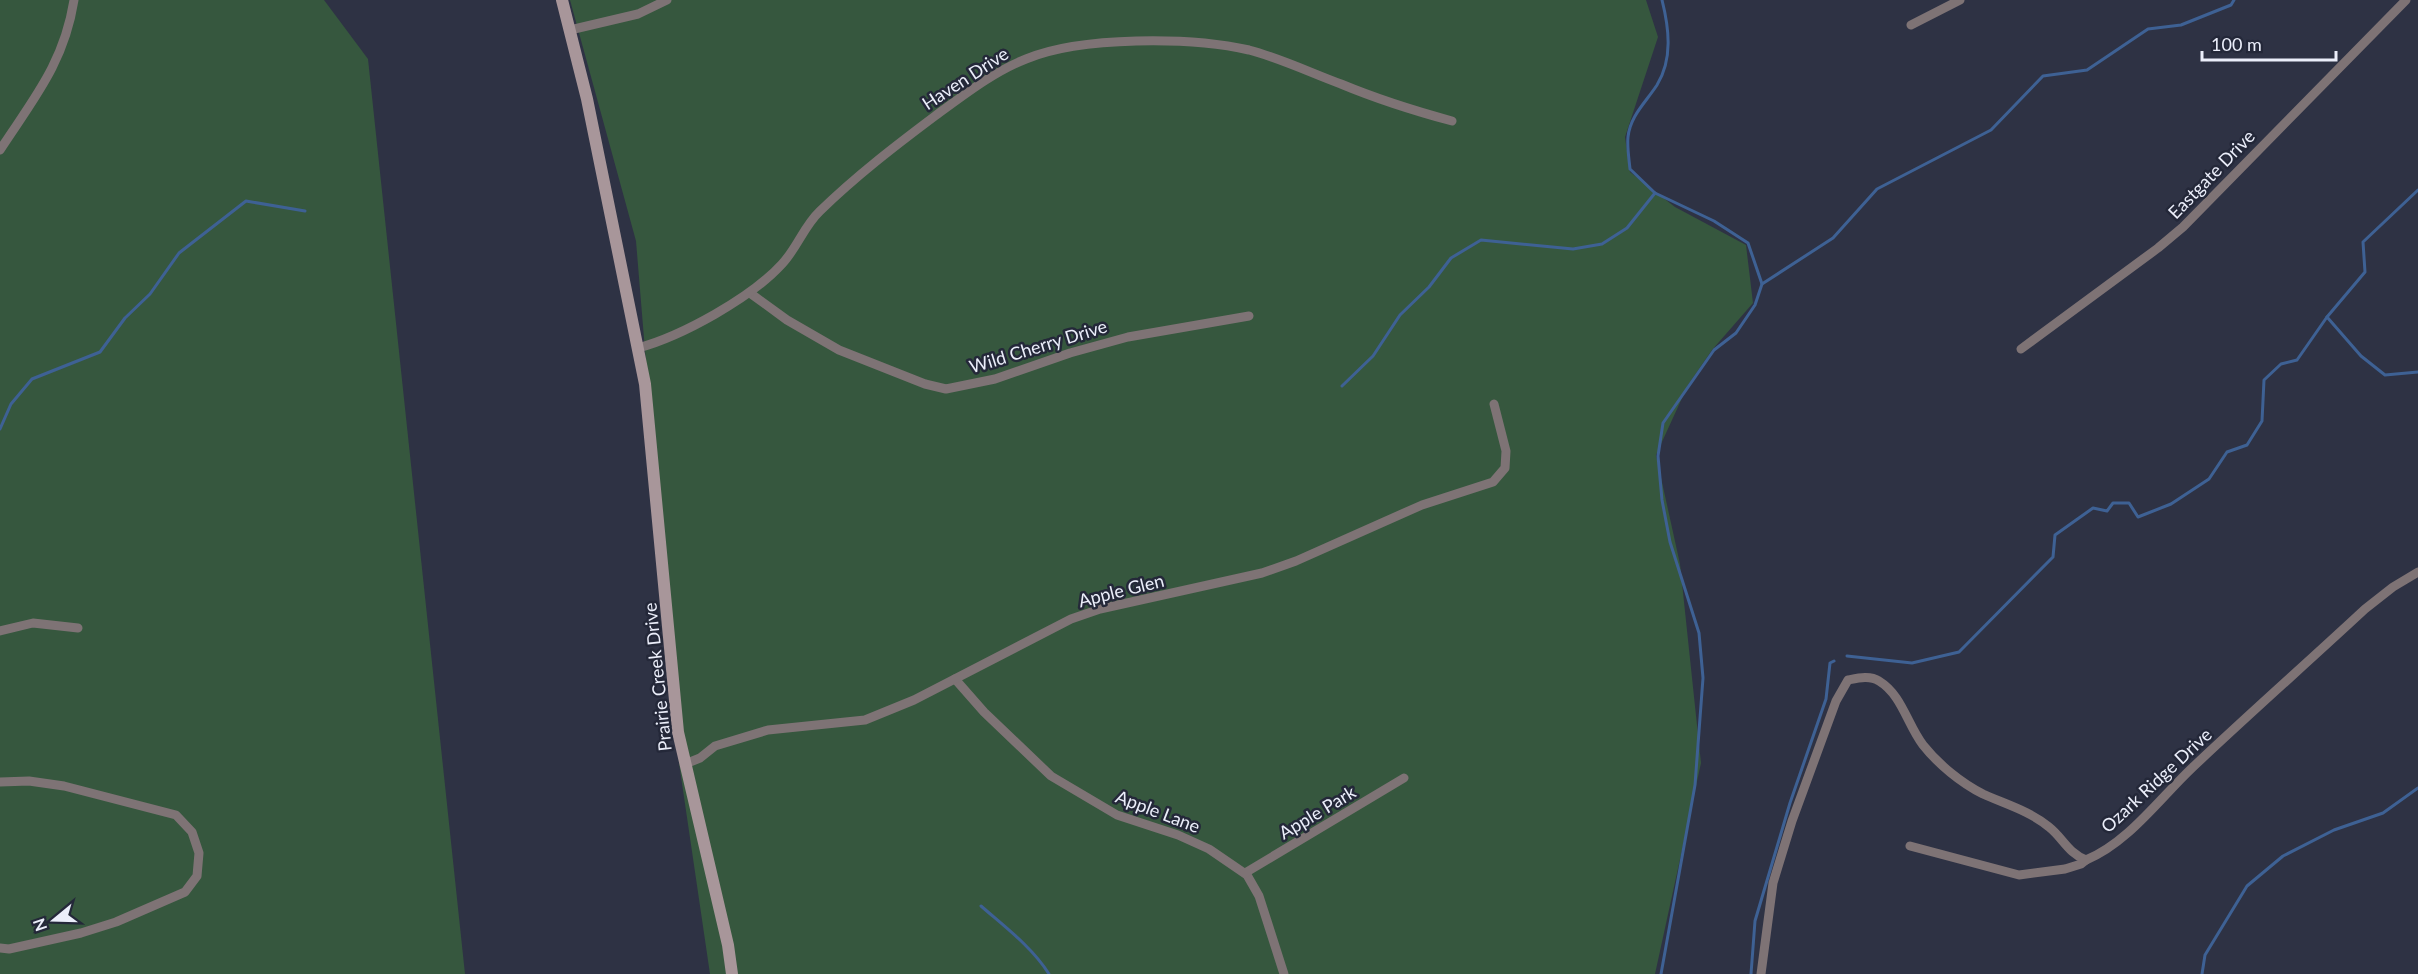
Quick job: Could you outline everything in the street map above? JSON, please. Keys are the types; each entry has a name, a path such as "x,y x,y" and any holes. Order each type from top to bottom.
{"main road":[{"name":"Prairie Creek Drive","path":"562,0 649,407 671,675 685,764 728,945 732,974"}],"street":[{"path":"0,150 60,56 69,29 74,0"},
{"path":"570,30 638,14 667,0"},
{"path":"1911,25 1960,0"},
{"name":"Eastgate Drive","path":"2021,349 2158,249 2183,227 2406,0"},
{"name":"Haven Drive","path":"638,348 677,334 750,293 784,263 814,216 874,162 1000,71 1028,58 1062,49 1096,44 1173,43 1250,51 1350,88 1452,121"},
{"name":"Wild Cherry Drive","path":"750,293 787,320 839,350 925,384 946,388 984,382 1070,353 1128,337 1249,316"},
{"name":"Apple Glen","path":"685,764 700,758 715,746 768,729 865,720 955,679 1071,620 1100,609 1262,573 1296,561 1422,505 1493,482 1505,468 1506,451 1494,404"},
{"name":"Ozark Ridge Drive","path":"1910,846 2019,875 2065,869 2081,864 2119,839 2192,768 2357,617 2393,587 2418,572"},
{"path":"0,631 33,623 78,628"},
{"path":"1761,974 1766,923 1780,860 1836,701 1848,680 1861,677 1877,679 1891,690 1922,744 1939,762 1981,793 2031,815 2050,827 2074,855 2086,860"},
{"name":"Apple Lane","path":"955,679 984,712 1051,776 1117,815 1178,835 1209,849 1245,873 1259,896 1284,974"},
{"name":"Apple Park","path":"1245,873 1404,778"},
{"path":"0,782 29,781 64,786 176,815 192,832 199,853 197,876 184,892 168,900 81,933 9,949 0,948"}],"green space":[{"path":"0,0 324,0 368,59 465,974 0,974"},
{"path":"570,0 1646,0 1658,37 1625,137 1630,172 1675,207 1746,245 1753,303 1712,350 1688,385 1656,455 1680,564 1701,763 1655,974 710,974 679,763 636,241"}],"waterway":[{"path":"1661,974 1695,785 1703,678 1699,633 1670,542 1662,500 1658,456 1663,423 1714,350 1736,333 1755,305 1762,284 1748,243 1714,221 1655,193 1630,169 1629,129 1635,116 1657,85 1666,65 1668,32 1662,0"},
{"path":"1762,284 1833,238 1877,189 1991,130 2043,76 2087,70 2148,29 2181,25 2231,5 2234,0"},
{"path":"1847,656 1912,663 1959,652 2053,557 2055,535 2093,508 2107,511 2113,503 2129,503 2138,517 2171,504 2209,479 2227,452 2247,445 2262,421 2264,380 2281,364 2297,360 2327,317 2365,272 2363,242 2418,190"},
{"path":"1342,386 1373,356 1400,315 1429,287 1451,258 1481,240 1573,249 1602,244 1627,228 1655,193"},
{"path":"0,429 11,404 32,379 100,352 125,318 150,294 179,253 246,201 305,211"},
{"path":"2327,317 2361,356 2385,375 2418,372"},
{"path":"1751,974 1755,921 1790,803 1826,699 1830,663 1834,661"},
{"path":"2202,974 2205,955 2247,886 2283,856 2334,830 2383,813 2418,788"},
{"path":"981,906 1026,946 1049,974"}]}
